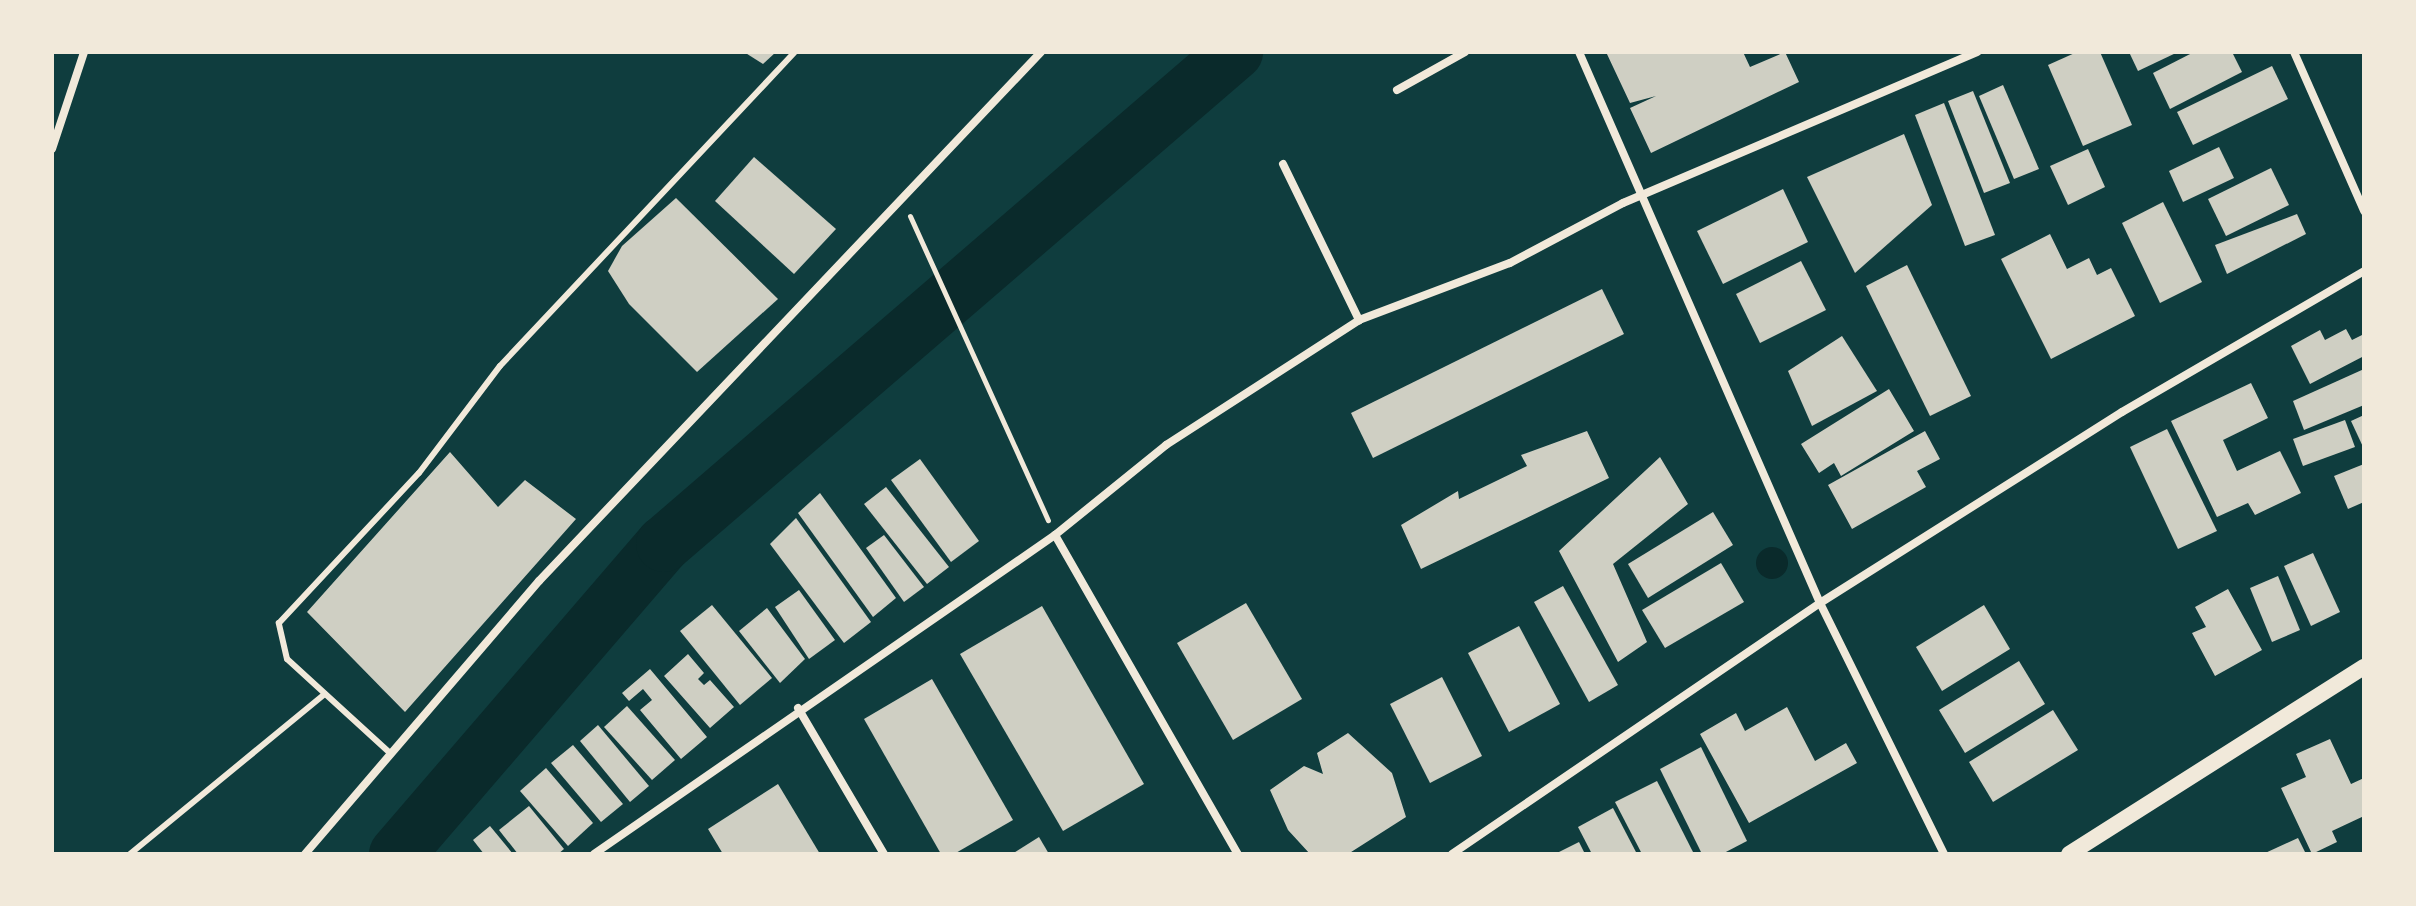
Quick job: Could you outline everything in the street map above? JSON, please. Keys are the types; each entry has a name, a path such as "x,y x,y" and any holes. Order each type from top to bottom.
{"main road":[{"path":"2069,854 2364,667"}],"street":[{"path":"52,149 84,52"},
{"path":"305,854 539,581 1041,52"},
{"path":"1397,90 1465,52"},
{"path":"1579,52 1639,196 1820,603 1944,854"},
{"path":"595,853 798,708 1055,535 1166,445 1359,320 1510,263 1639,196 1977,52"},
{"path":"2294,52 2364,211"},
{"path":"1283,164 1359,320"},
{"path":"1452,854 1820,603 2122,412 2364,271"},
{"path":"1055,535 1238,854"},
{"path":"798,708 884,854"}],"lane":[{"path":"390,753 287,659 277,640 279,623 419,473 500,366 795,52"},
{"path":"130,854 325,694"}],"path":[{"path":"902,198 1055,535"}],"water":[{"path":"1772,547 1783,552 1788,563 1783,574 1772,579 1761,574 1756,563 1761,552"}],"building":[{"path":"744,52 776,52 763,64"},
{"path":"1606,52 1743,52 1750,67 1785,52 1799,82 1651,153 1630,108 1656,96 1630,103"},
{"path":"2077,52 2100,52 2132,125 2083,146 2048,65"},
{"path":"2129,52 2178,52 2138,71"},
{"path":"2194,52 2232,52 2242,72 2170,109 2153,73"},
{"path":"2272,66 2288,99 2193,145 2177,112"},
{"path":"2003,85 2039,169 2014,179 1979,96"},
{"path":"1973,91 2010,183 1984,193 1948,101"},
{"path":"1944,103 1995,235 1965,246 1915,115"},
{"path":"1904,134 1932,205 1855,273 1807,177"},
{"path":"2219,147 2234,178 2183,202 2169,171"},
{"path":"2088,149 2105,187 2068,205 2050,166"},
{"path":"754,157 836,229 794,274 715,201"},
{"path":"2271,168 2289,205 2226,236 2208,199"},
{"path":"1783,189 1808,242 1723,284 1697,231"},
{"path":"676,198 778,299 697,372 629,304 608,271 622,246"},
{"path":"2163,202 2202,282 2160,303 2122,223"},
{"path":"2297,214 2306,234 2227,274 2215,245"},
{"path":"2050,234 2067,269 2089,258 2097,275 2111,268 2135,316 2051,359 2001,259"},
{"path":"1801,261 1826,310 1760,343 1736,294"},
{"path":"1907,265 1971,396 1930,416 1866,286"},
{"path":"1602,289 1624,334 1373,458 1351,413"},
{"path":"2346,329 2352,340 2364,334 2364,356 2310,384 2291,346 2320,330 2325,340"},
{"path":"1842,336 1877,391 1812,426 1788,371"},
{"path":"2364,369 2364,405 2304,430 2293,401"},
{"path":"2251,383 2268,418 2223,440 2237,471 2280,451 2301,493 2255,515 2248,503 2217,517 2171,421"},
{"path":"1889,389 1914,431 1841,476 1834,463 1819,473 1801,444"},
{"path":"2364,415 2364,449 2351,421"},
{"path":"2345,420 2355,447 2303,466 2293,439"},
{"path":"2167,429 2217,531 2178,549 2130,447"},
{"path":"1587,431 1609,478 1421,569 1401,525 1458,491 1459,499 1527,466 1521,455"},
{"path":"1925,431 1940,459 1917,471 1926,487 1852,529 1828,485"},
{"path":"450,452 498,507 525,480 576,519 405,712 307,612"},
{"path":"1660,457 1688,504 1613,564 1647,642 1618,662 1559,551"},
{"path":"920,459 979,541 951,562 891,480"},
{"path":"2364,464 2364,502 2348,509 2334,476"},
{"path":"886,487 949,567 927,584 864,504"},
{"path":"820,493 896,598 873,617 798,513"},
{"path":"1713,512 1733,545 1648,598 1628,564"},
{"path":"796,518 871,622 844,643 770,544"},
{"path":"884,535 924,587 904,602 866,548"},
{"path":"2313,553 2340,612 2311,626 2284,566"},
{"path":"1721,563 1744,602 1665,648 1642,610"},
{"path":"2278,576 2300,630 2272,642 2250,588"},
{"path":"1563,586 1618,685 1589,702 1534,602"},
{"path":"2228,589 2262,650 2215,676 2192,633 2206,627 2195,607"},
{"path":"799,590 835,640 809,659 775,607"},
{"path":"1246,603 1302,699 1233,740 1177,643"},
{"path":"712,605 772,678 740,705 680,631"},
{"path":"1984,605 2010,649 1942,691 1916,647"},
{"path":"1042,606 1144,784 1063,831 960,654"},
{"path":"767,608 805,659 780,683 739,631"},
{"path":"1519,626 1560,704 1509,732 1468,653"},
{"path":"688,654 704,673 698,679 704,685 710,680 734,707 710,728 664,676"},
{"path":"2019,661 2045,704 1965,753 1939,710"},
{"path":"650,669 707,737 681,759 640,710 652,700 643,689 629,701 622,693"},
{"path":"1442,677 1482,756 1430,783 1390,704"},
{"path":"932,679 1013,820 954,854 941,854 864,719"},
{"path":"627,706 675,760 652,780 604,727"},
{"path":"1787,707 1815,761 1846,743 1857,763 1749,823 1700,734 1736,713 1745,731"},
{"path":"2053,710 2078,750 1993,802 1969,762"},
{"path":"598,725 649,786 630,802 580,741"},
{"path":"1348,733 1392,773 1406,817 1348,854 1310,854 1288,830 1270,790 1304,766 1323,774 1317,753"},
{"path":"2330,739 2351,784 2364,778 2364,816 2332,831 2337,842 2312,854 2281,788 2306,777 2296,754"},
{"path":"573,745 623,804 601,822 551,763"},
{"path":"1701,747 1747,841 1722,854 1702,854 1660,769"},
{"path":"546,768 593,823 568,846 520,791"},
{"path":"1657,781 1694,854 1642,854 1615,802"},
{"path":"778,784 820,854 723,854 708,829"},
{"path":"529,806 564,849 558,854 518,854 499,830"},
{"path":"1613,808 1637,854 1592,854 1578,827"},
{"path":"490,826 513,854 484,854 473,840"},
{"path":"1039,837 1049,854 1012,854"},
{"path":"2298,838 2306,854 2263,854"},
{"path":"1579,842 1585,854 1555,854"}],"waterway":[{"path":"397,854 664,544 1235,52"}]}
